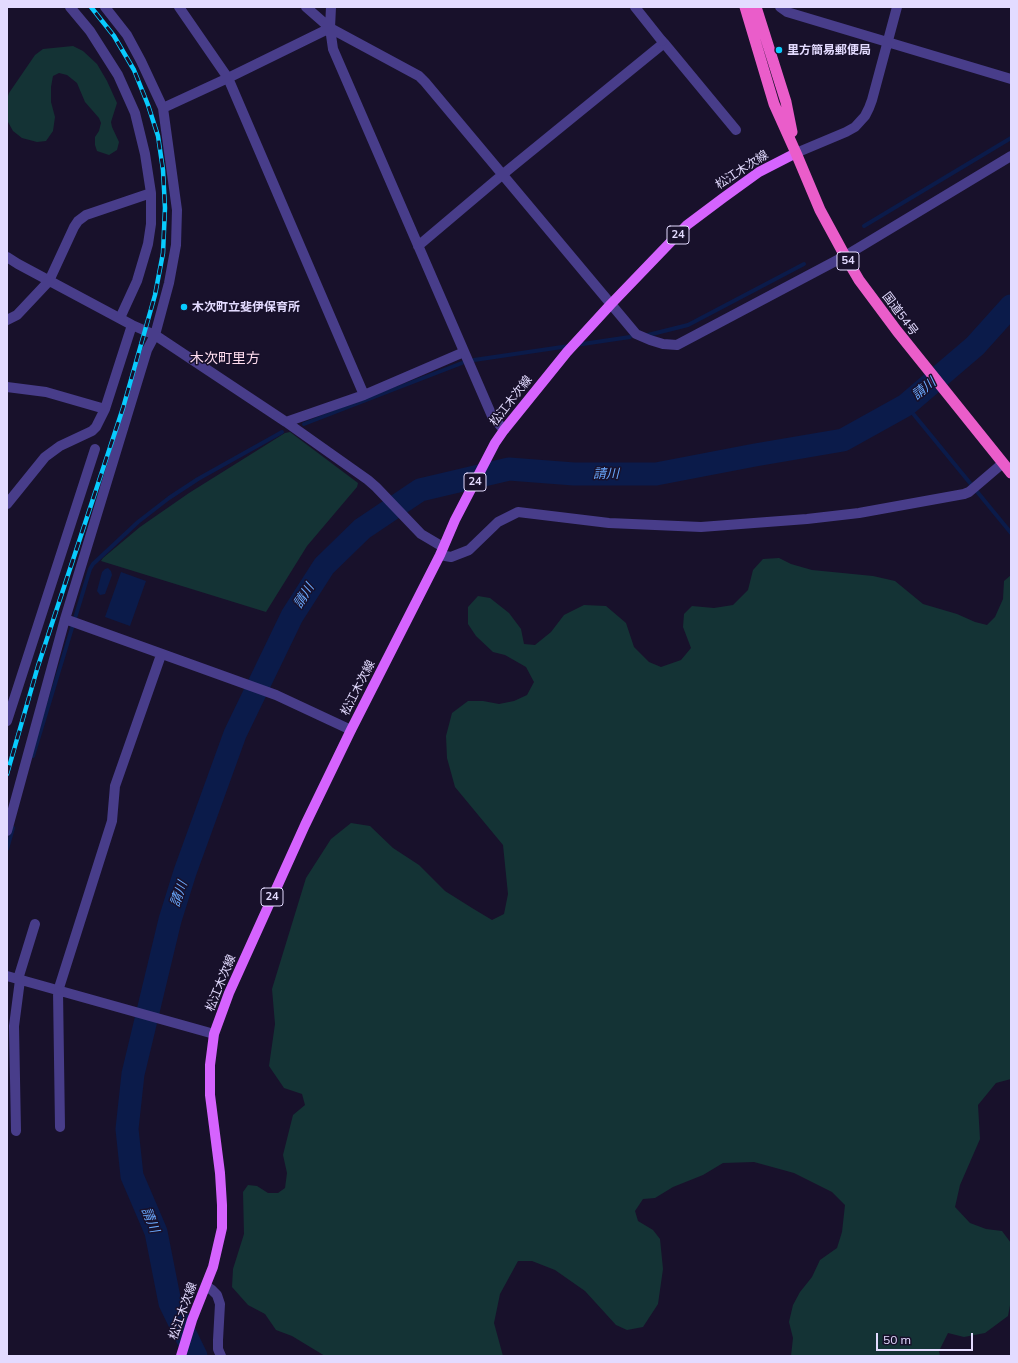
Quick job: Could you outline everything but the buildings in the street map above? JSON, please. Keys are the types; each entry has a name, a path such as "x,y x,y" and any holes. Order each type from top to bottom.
{"highway":[{"name":"国道54号","path":"745,7 774,104 820,210 845,256 877,306 1011,473"},
{"name":"国道54号","path":"756,7 786,102 796,152"}],"main road":[{"name":"松江木次線","path":"181,1356 192,1320 206,1286 218,1250 222,1228 220,1173 210,1096 210,1065 214,1034 229,993 305,825 455,520 495,443 578,339 688,225 759,172 796,152"}],"street":[{"path":"70,7 90,31 118,75 132,107 146,154 150,193 150,224 148,244 137,281 120,318"},
{"path":"7,831 71,622 147,350 155,335 169,283 176,245 177,210 163,108 127,35 105,7"},
{"path":"179,7 228,78 364,395"},
{"path":"306,7 330,28 419,76 426,82 636,334 663,344 677,345 845,256 1011,156"},
{"path":"331,7 330,28 333,49 492,416 504,430"},
{"path":"635,7 736,130"},
{"path":"780,7 787,12 1011,79"},
{"path":"796,152 846,132 855,127 865,116 872,100 897,7"},
{"path":"163,108 330,28"},
{"path":"418,246 663,42"},
{"path":"7,320 17,315 49,281 78,221 91,213 150,193"},
{"path":"7,257 132,325 155,335 286,422 376,488 422,534 441,551 451,557 469,550 498,522 518,512 609,523 701,527 807,519 964,494 969,492 1003,463"},
{"path":"7,504 45,457 60,446 92,431 100,420 132,325"},
{"path":"286,422 364,395 464,352"},
{"path":"7,388 46,392 105,408"},
{"path":"7,721 95,449"},
{"path":"71,622 276,695 351,730"},
{"path":"60,1127 58,991 112,821 115,786 161,655"},
{"path":"16,1131 14,1026 19,980 36,924"},
{"path":"7,976 214,1034"},
{"path":"206,1286 216,1293 220,1304 218,1349 221,1356"}],"green space":[{"path":"73,46 83,51 97,64 117,103 111,122 119,142 117,150 109,155 97,151 95,137 99,131 101,123 99,118 85,102 77,83 67,75 59,73 53,76 51,102 55,117 53,131 46,141 37,142 22,138 13,131 8,122 7,99 9,93 35,55 43,49"},
{"path":"290,432 358,483 357,487 307,546 266,612 101,561 140,527 189,493 285,433"},
{"path":"779,558 791,564 812,570 873,576 895,581 923,604 987,625 995,617 1003,599 1004,581 1011,575 1011,1079 996,1083 978,1105 980,1139 960,1185 955,1207 970,1223 986,1229 1002,1231 1011,1243 1011,1300 1008,1316 985,1333 964,1337 948,1333 939,1351 940,1356 791,1356 793,1338 789,1322 793,1305 800,1292 812,1277 820,1260 837,1248 842,1232 845,1205 832,1192 794,1173 754,1162 723,1163 703,1175 673,1187 655,1198 643,1199 635,1211 638,1221 653,1230 660,1239 663,1269 658,1304 643,1327 627,1330 616,1325 585,1291 555,1270 532,1261 518,1261 500,1294 494,1323 503,1356 325,1356 292,1336 276,1330 265,1314 248,1305 232,1287 233,1269 244,1234 243,1192 248,1185 257,1186 268,1193 278,1193 285,1188 287,1173 283,1155 293,1115 305,1105 302,1094 284,1088 269,1066 275,1024 272,989 306,878 331,839 351,823 370,826 393,848 419,865 445,891 492,920 504,914 508,894 503,845 455,787 447,758 446,736 452,713 468,701 483,701 499,704 514,701 527,695 534,682 526,667 505,655 493,652 476,636 468,624 468,607 478,596 490,598 509,613 521,629 524,644 535,645 551,632 564,615 584,605 606,606 626,623 634,647 649,662 661,667 681,660 691,648 683,627 684,614 692,606 714,608 733,605 748,590 753,570 763,559"}],"water":[{"path":"108,568 112,575 105,594 100,595 97,591 102,572"},
{"path":"121,572 146,581 130,626 105,617"}],"waterway":[{"path":"864,226 1011,138"},
{"path":"648,335 688,325 804,264"},
{"name":"請川","path":"196,1356 170,1303 156,1232 132,1176 127,1129 133,1074 170,920 185,872 235,734 292,616 324,566 362,529 420,490 509,469 574,474 656,474 843,440 906,405 975,346 1011,306"},
{"path":"474,360 630,337"},
{"path":"304,424 462,363"},
{"path":"906,405 1011,533"},
{"path":"33,756 90,569 93,564 138,522 169,498 198,479 282,432"},
{"path":"7,849 13,828"}],"railway":[{"path":"7,774 38,666 123,408 155,295 163,253 165,208 163,170 158,136 134,70 114,36 91,7"}],"place":[{"name":"里方簡易郵便局","path":"779,50"},
{"name":"木次町立斐伊保育所","path":"184,307"}],"district":[{"name":"木次町里方","path":"225,359"}]}
